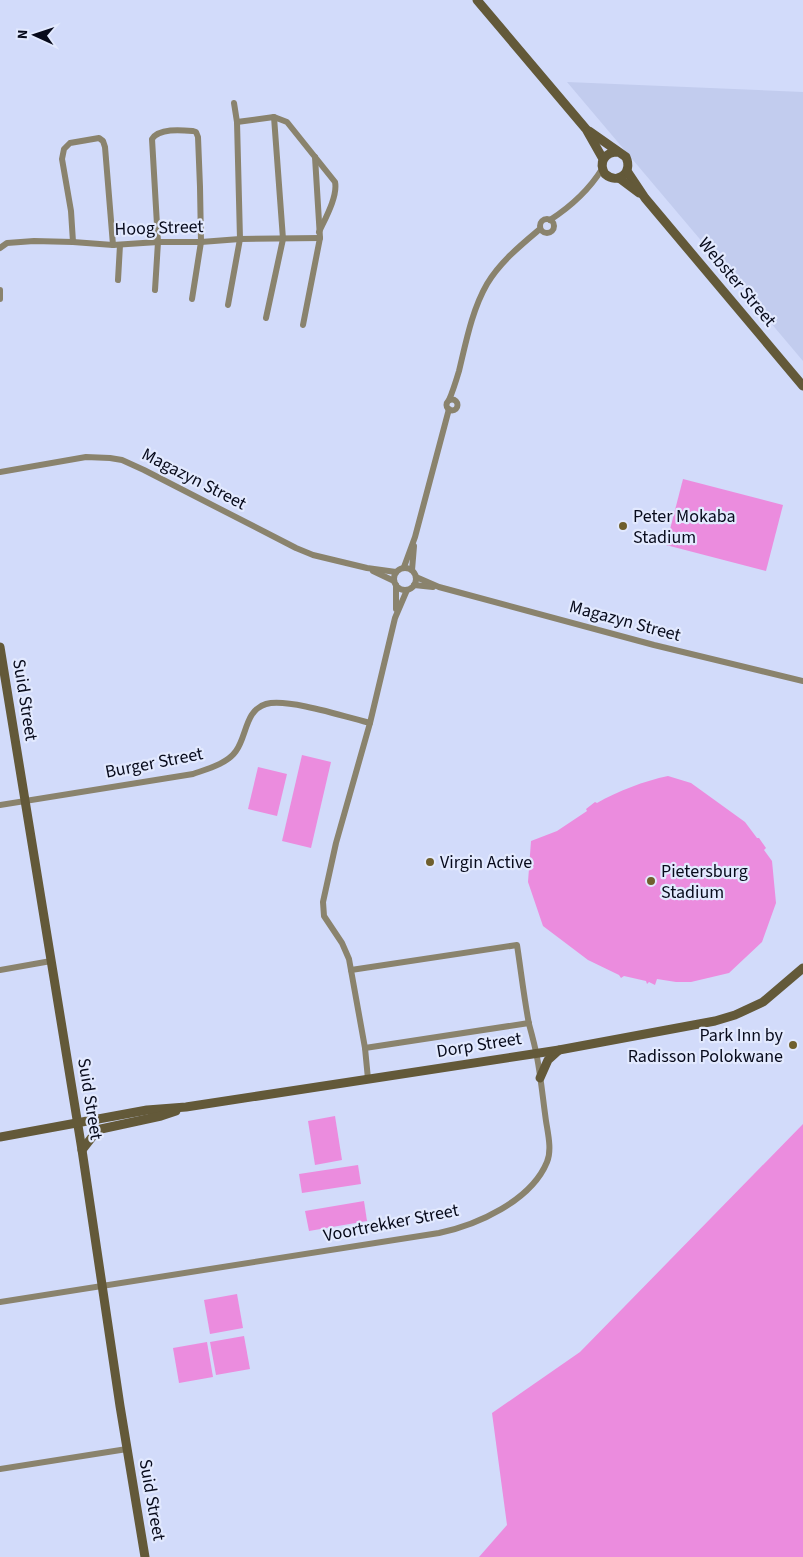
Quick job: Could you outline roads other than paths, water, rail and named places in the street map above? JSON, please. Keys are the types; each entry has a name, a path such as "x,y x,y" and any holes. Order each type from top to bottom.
{"street":[{"path":"477,0 586,129 603,159"},
{"path":"228,305 240,239 237,122 234,104"},
{"path":"237,122 274,117 287,122 333,178 336,188 320,235 303,325"},
{"path":"266,318 283,239 274,117"},
{"path":"586,129 626,157 628,162 627,171 619,178 609,177 593,184"},
{"path":"155,290 158,242 152,139 157,133 189,130 196,132 198,137 200,187 200,242 192,299"},
{"path":"73,242 71,211 62,159 63,152 70,143 101,138 105,147 117,245 118,280"},
{"path":"542,231 549,234 552,232 552,222 593,184 602,169 603,159 607,154 618,152"},
{"path":"315,157 320,235"},
{"path":"602,169 609,177"},
{"name":"Webster Street","path":"627,171 645,198 803,386"},
{"name":"Webster Street","path":"619,178 645,198"},
{"path":"542,231 542,221 547,219 552,222"},
{"path":"395,618 396,572 404,567 415,537 451,410 447,404 453,401 458,373 482,292 504,262 525,242 542,231"},
{"name":"Hoog Street","path":"0,248 7,243 21,242 73,242 117,245 240,239 283,239 320,235"},
{"path":"0,290 0,299"},
{"name":"Magazyn Street","path":"0,472 86,458 117,459 144,470 313,555 367,568 396,572"},
{"path":"368,1079 365,1048 346,952 324,916 323,902 336,843 370,723 395,618 407,590 414,585 416,577 412,570 415,537"},
{"path":"404,567 412,570"},
{"name":"Magazyn Street","path":"367,568 395,583"},
{"name":"Magazyn Street","path":"416,577 440,587 654,645 803,681"},
{"path":"395,583 402,590 407,590"},
{"name":"Magazyn Street","path":"414,585 440,587"},
{"name":"Suid Street","path":"0,648 82,1150 101,1287 145,1557"},
{"name":"Burger Street","path":"0,805 193,774 207,769 228,759 237,751 250,717 264,704 293,704 370,723"},
{"name":"Voortrekker Street","path":"0,1302 458,1229 492,1214 528,1189 548,1161 549,1145 540,1078 517,944 350,970"},
{"path":"0,970 51,961"},
{"name":"Dorp Street","path":"0,1137 147,1110 186,1107 559,1050 715,1021 735,1016 763,1002 803,968"},
{"name":"Dorp Street","path":"772,995 781,992 803,974"},
{"path":"365,1048 529,1022"},
{"path":"540,1078 548,1060 559,1050"},
{"name":"Dorp Street","path":"82,1150 96,1132 101,1129 161,1116 186,1107"},
{"path":"0,1469 127,1449"}],"place":[{"name":"Peter Mokaba Stadium","path":"623,526"},
{"name":"Virgin Active","path":"430,862"},
{"name":"Pietersburg Stadium","path":"651,881"},
{"name":"Park Inn by Radisson Polokwane","path":"793,1045"}]}
